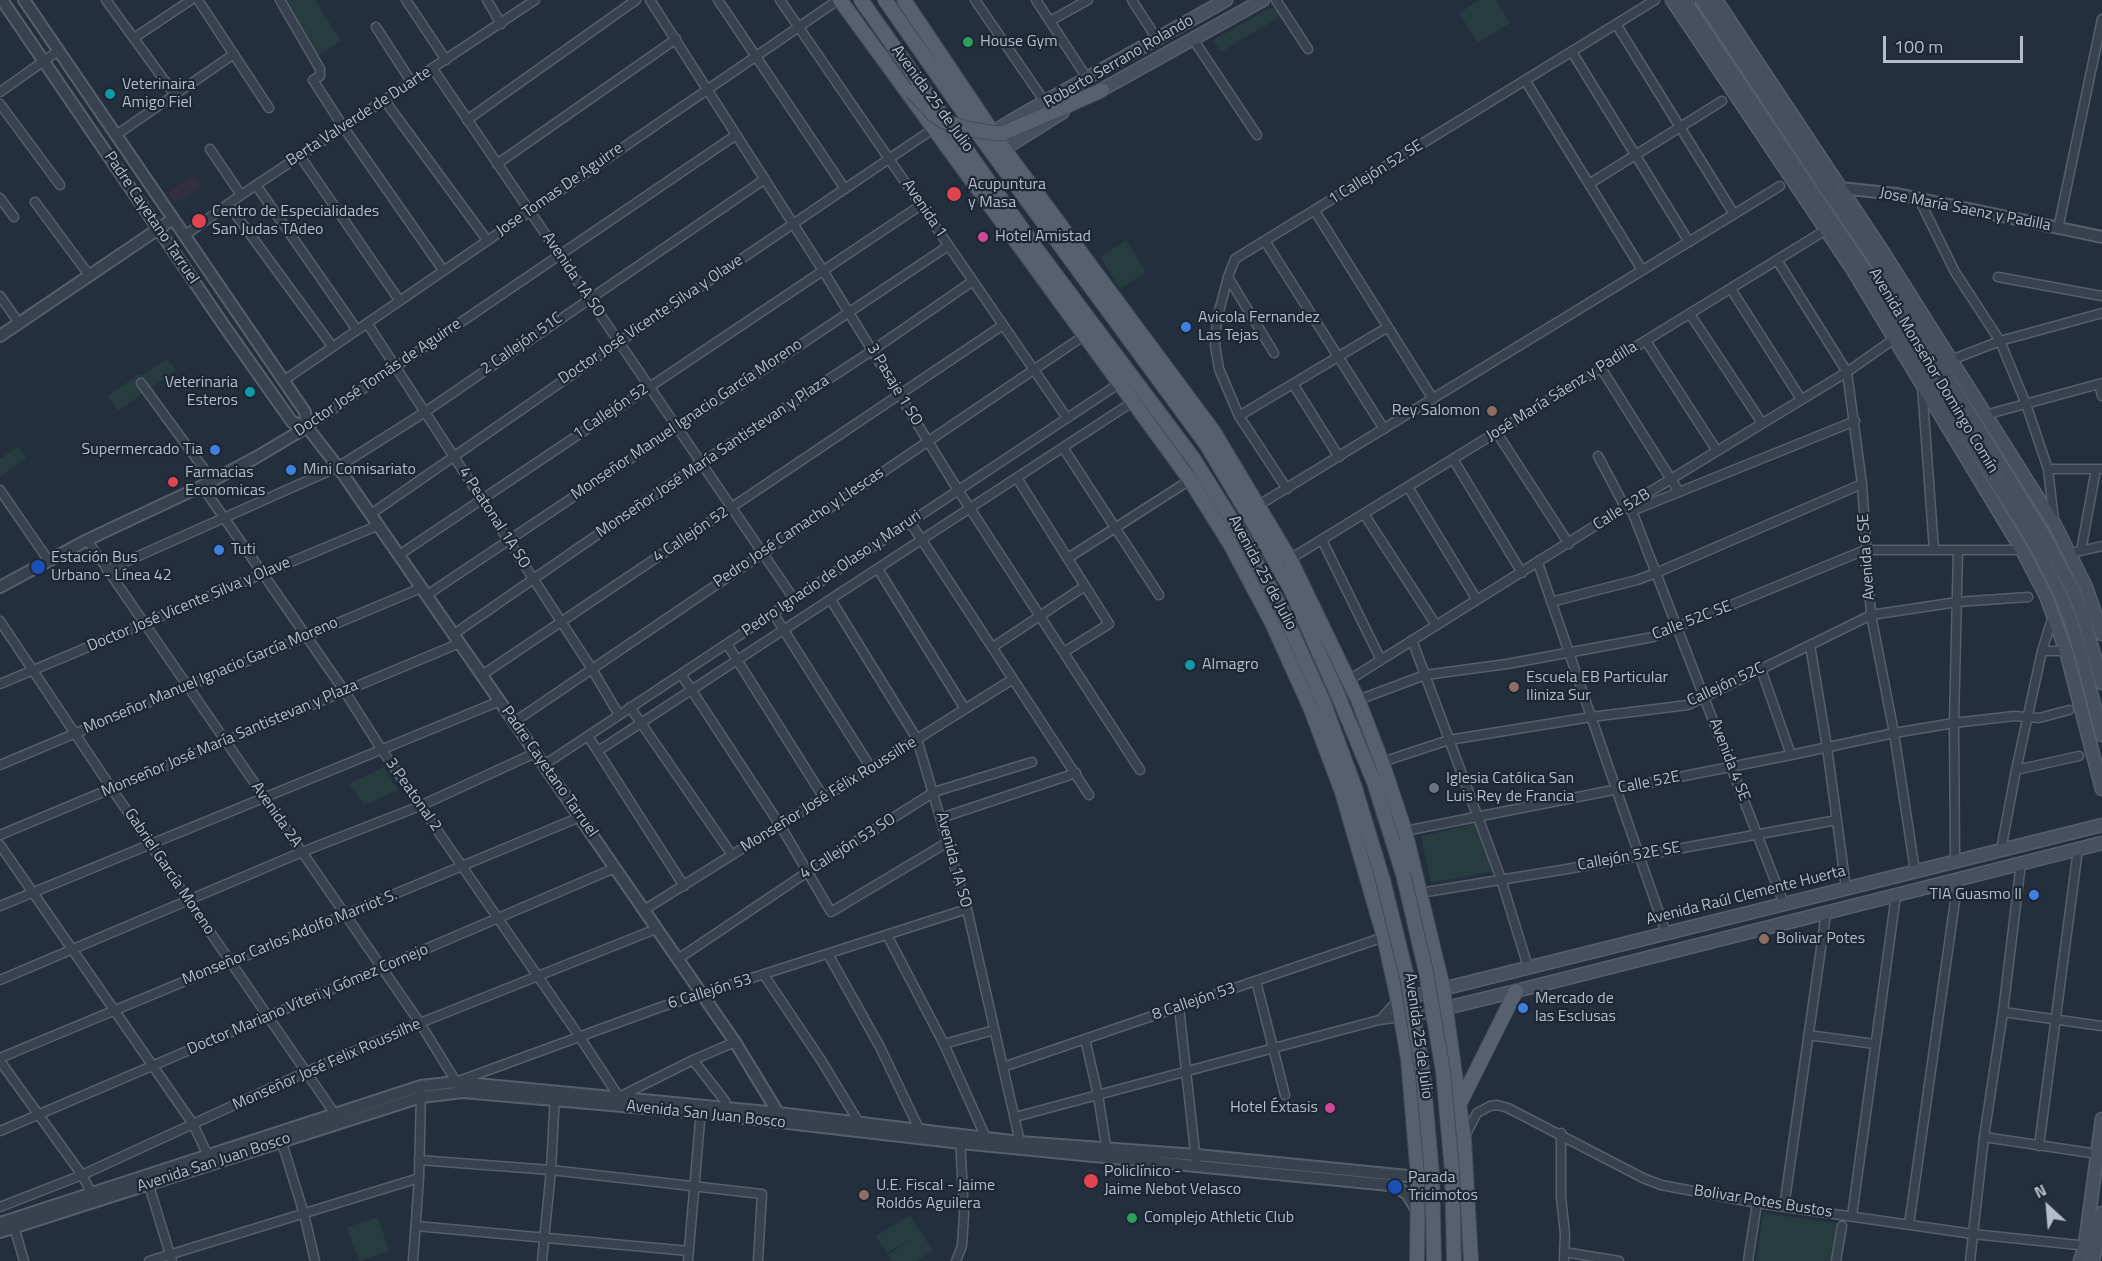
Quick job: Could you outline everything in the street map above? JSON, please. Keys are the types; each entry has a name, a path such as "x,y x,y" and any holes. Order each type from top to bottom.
{"main road":[{"name":"Avenida 25 de Julio","path":"839,0 1190,480 1235,554 1272,623 1310,707 1342,792 1384,937 1394,980 1405,1040 1418,1177 1418,1259"},
{"name":"Avenida 25 de Julio","path":"861,0 1022,229 1193,458 1242,536 1283,612 1323,701 1355,788 1383,880 1407,977 1423,1075 1432,1174 1434,1261"},
{"name":"Avenida 25 de Julio","path":"885,0 1214,432 1290,559 1349,680 1382,762 1405,831 1443,988 1464,1139 1471,1261"},
{"name":"Avenida 25 de Julio","path":"904,0 987,136"},
{"name":"Roberto Serrano Rolando","path":"987,136 1226,0"},
{"name":"Roberto Serrano Rolando","path":"999,152 1102,90 1263,0"},
{"name":"Avenida Monseñor Domingo Comín","path":"1672,0 1704,40 1830,227 1921,384 2007,499 2043,534 2073,590 2102,634"},
{"name":"Avenida Monseñor Domingo Comín","path":"1684,0 1704,40"},
{"name":"Avenida Monseñor Domingo Comín","path":"1702,0 1874,258 2007,499 2022,550 2046,596 2066,651 2102,789"},
{"name":"Avenida Monseñor Domingo Comín","path":"1716,0 1884,252 2027,482 2075,552 2102,683"},
{"path":"891,71 934,116 968,129 994,133 1003,133 1102,90"},
{"name":"Avenida 25 de Julio","path":"999,152 1206,444 1255,526 1291,590 1374,782 1403,874 1426,972 1443,1071 1452,1171 1454,1261"},
{"name":"Avenida Monseñor Domingo Comín","path":"1830,227 1862,266 2033,541 2060,593 2080,651 2102,735"},
{"path":"2007,499 2027,482"},
{"path":"1291,590 1320,621"},
{"path":"2073,676 2086,674"},
{"name":"Avenida Raúl Clemente Huerta","path":"1398,1000 2102,825"},
{"path":"1401,1017 1516,991 2102,843"},
{"path":"1394,980 1401,984 1418,984 1436,976 1439,972"},
{"path":"1460,1102 1516,991"},
{"path":"1405,1040 1420,1030 1430,1029 1450,1033"},
{"path":"2093,1261 2091,1246 2102,1119"},
{"path":"2080,1261 2091,1246 2102,1213"},
{"path":"1470,1225 1473,1246 1479,1261"}],"street":[{"name":"Padre Cayetano Tarruel","path":"24,0 305,412 307,427 379,525 678,958 735,1042 781,1118"},
{"path":"106,0 175,94"},
{"path":"134,38 192,0"},
{"path":"198,0 270,108"},
{"path":"280,0 321,69 320,75 313,80 443,270"},
{"path":"406,0 446,60"},
{"path":"487,0 501,24"},
{"name":"Berta Valverde de Duarte","path":"184,236 241,195 535,0"},
{"path":"467,120 636,0"},
{"name":"3 Pasaje 1 SO","path":"650,0 873,350 958,490 1140,770"},
{"path":"718,0 845,189"},
{"name":"Avenida 1","path":"780,0 1067,418"},
{"name":"Jose Tomas De Aguirre","path":"282,381 707,88 839,0"},
{"path":"975,0 1045,102"},
{"path":"1036,0 1087,78"},
{"path":"1050,21 1088,0"},
{"path":"1132,0 1156,39"},
{"path":"1276,0 1308,50"},
{"name":"1 Callejón 52 SE","path":"1287,489 1239,416 1225,384 1215,345 1217,319 1227,278 1235,259 1655,0"},
{"name":"Padre Cayetano Tarruel","path":"2,2 292,422 307,427"},
{"path":"2058,229 2102,19"},
{"path":"1616,24 1734,214"},
{"path":"376,27 412,83"},
{"path":"497,164 676,39"},
{"path":"1193,39 1257,135"},
{"path":"0,92 58,51"},
{"path":"1572,52 1689,242"},
{"path":"116,135 234,54"},
{"name":"Avenida 1A SO","path":"433,69 794,599"},
{"path":"1525,80 1642,270"},
{"path":"385,101 487,240"},
{"path":"1589,184 1722,101"},
{"path":"0,104 60,185"},
{"name":"Doctor José Vicente Silva y Olave","path":"371,514 933,129"},
{"name":"Doctor José Tomás de Aguirre","path":"0,587 87,540 255,458 307,427 736,135"},
{"path":"210,149 241,195"},
{"path":"300,156 399,300"},
{"name":"2 Callejón 51C","path":"107,570 338,467 425,412 765,179"},
{"path":"256,185 357,330"},
{"path":"1259,505 1780,186"},
{"name":"Jose María Saenz y Padilla","path":"1827,190 1840,188 1919,199 2102,237"},
{"path":"0,198 14,218"},
{"path":"1919,199 1955,272 2000,341 2026,404 2048,469 2055,525"},
{"path":"35,202 89,275"},
{"path":"228,204 332,346"},
{"name":"1 Callejón 52","path":"399,555 822,269 921,205"},
{"path":"1315,211 1434,399"},
{"path":"0,336 173,219"},
{"name":"José María Sáenz y Padilla","path":"1290,559 1830,227"},
{"path":"1265,241 1384,429"},
{"name":"Monseñor Manuel Ignacio García Moreno","path":"0,765 306,635 424,591 508,540 948,246"},
{"name":"Avenida 6 SE","path":"1777,261 1847,372 1862,484 1871,615 1894,733 1915,871"},
{"path":"1998,277 2102,296"},
{"path":"1227,278 1274,353"},
{"name":"Monseñor José María Santistevan y Plaza","path":"0,835 345,692 457,639 532,578 973,281"},
{"path":"1731,289 1800,399"},
{"path":"0,296 19,323"},
{"path":"1951,360 2000,341 2102,313"},
{"path":"1690,314 1762,423"},
{"name":"4 Peatonal 1A SO","path":"367,323 592,669 619,715"},
{"name":"4 Callejón 52","path":"482,675 1003,325"},
{"path":"1239,416 1388,327"},
{"name":"Pedro José Camacho y Llescas","path":"514,722 1085,335"},
{"name":"Calle 52B","path":"1349,680 1629,509 1717,451 1847,372 1894,339"},
{"path":"1646,341 1717,451"},
{"path":"1601,368 1679,492"},
{"name":"3 Peatonal 2","path":"141,383 207,483 226,518 420,806 579,1036 618,1101"},
{"name":"Pedro Ignacio de Olaso y Maruri","path":"544,765 1120,383"},
{"path":"1293,384 1339,457"},
{"path":"1921,384 1934,550"},
{"path":"1985,415 2100,384 2102,396"},
{"path":"598,751 1064,449 1134,401"},
{"path":"1629,509 1679,492 1855,421"},
{"path":"1497,433 1569,544"},
{"path":"1064,449 1159,595"},
{"name":"Avenida 4 SE","path":"1598,456 1629,509 1656,573 1784,904"},
{"path":"1453,459 1522,573"},
{"path":"2048,469 2099,469 2075,552 2102,546"},
{"path":"1017,478 1109,624 1064,652"},
{"path":"1068,558 1190,480"},
{"path":"1551,602 1656,573 1862,484"},
{"path":"1408,487 1477,600"},
{"path":"0,490 49,561"},
{"path":"1364,514 1436,626"},
{"path":"910,522 1089,795"},
{"name":"Doctor José Vicente Silva y Olave","path":"0,684 379,525"},
{"name":"Avenida 2A","path":"87,540 420,1023 463,1092"},
{"path":"1322,540 1381,660"},
{"name":"Calle 52C SE","path":"1358,700 1425,675 1569,653 1653,637 1865,550 2022,550"},
{"path":"1954,861 1958,550"},
{"path":"1538,563 1666,933"},
{"path":"878,569 965,709"},
{"path":"993,647 1085,585"},
{"name":"Callejón 52C","path":"1382,762 1449,740 1591,717 1688,705 1871,615 1958,602 2028,597"},
{"name":"Avenida 1A SO","path":"831,600 917,739 967,909 1020,1142"},
{"path":"773,613 871,768"},
{"path":"2001,850 2042,651 2053,616"},
{"name":"Gabriel García Moreno","path":"0,621 230,963 338,1118"},
{"path":"1412,640 1502,879 1528,967"},
{"path":"726,644 824,798"},
{"path":"1810,645 1827,747 1846,888"},
{"path":"2042,651 2066,651"},
{"path":"1761,669 1791,755"},
{"path":"681,674 809,871 831,912 948,842"},
{"name":"Monseñor José Félix Roussilhe","path":"644,910 1013,679"},
{"path":"0,906 500,701"},
{"path":"630,707 732,855"},
{"name":"Calle 52E","path":"1405,831 1894,733 2014,716 2042,718 2068,710"},
{"path":"588,736 684,886"},
{"path":"0,980 302,852 420,806 536,753"},
{"path":"2016,770 2079,756"},
{"name":"4 Callejón 53 SO","path":"678,958 934,792 1032,762"},
{"path":"941,818 1076,773"},
{"name":"Monseñor Carlos Adolfo Marriot S.","path":"0,1059 580,818"},
{"name":"Callejón 52E SE","path":"1420,893 1837,820"},
{"path":"0,844 192,1124 210,1159"},
{"path":"2039,1146 2078,849"},
{"path":"1970,1261 1984,1137 2003,1012 2021,863"},
{"name":"Doctor Mariano Viteri y Gómez Cornejo","path":"0,1131 615,868"},
{"path":"1909,1225 1958,879"},
{"path":"1852,1216 1896,895"},
{"name":"6 Callejón 53","path":"456,1082 702,993 967,909"},
{"path":"1784,1207 1826,913"},
{"name":"Monseñor José Felix Roussilhe","path":"0,1207 82,1175 306,1072 420,1023 656,929"},
{"path":"887,935 944,1044 986,1137"},
{"name":"8 Callejón 53","path":"1004,1067 1384,937"},
{"path":"828,954 880,1047 921,1134"},
{"path":"764,975 821,1060 862,1128"},
{"path":"1256,981 1285,1095"},
{"path":"1381,1019 1398,1000"},
{"path":"1179,1007 1197,1155 1196,1167"},
{"path":"2003,1012 2102,1026"},
{"path":"1015,1117 1381,1019 1401,1017"},
{"path":"944,1044 994,1030"},
{"path":"1808,1035 1875,1044"},
{"path":"1085,1039 1098,1095 1107,1153"},
{"path":"618,1101 693,1060 735,1042"},
{"path":"0,1059 82,1175 93,1197"},
{"path":"693,1060 725,1101"},
{"name":"Avenida San Juan Bosco","path":"0,1232 13,1223 421,1091 456,1082 555,1096"},
{"path":"413,1261 419,1178 421,1091"},
{"name":"Avenida San Juan Bosco","path":"421,1091 618,1101 1083,1151 1197,1155 1331,1174 1398,1188 1407,1194 1419,1213"},
{"path":"542,1261 551,1170 555,1096"},
{"name":"Bolivar Potes Bustos","path":"1464,1139 1477,1113 1497,1105 1561,1133 1643,1178 1661,1185 1757,1203 1909,1225 2091,1246"},
{"path":"688,1261 701,1110"},
{"path":"1561,1133 1564,1257 1619,1261"},
{"path":"280,1137 304,1214 315,1261"},
{"name":"Avenida San Juan Bosco","path":"960,1139 986,1137 1083,1151"},
{"path":"1984,1137 2098,1154"},
{"path":"956,1261 962,1246 964,1214 960,1139"},
{"name":"Avenida San Juan Bosco","path":"1107,1153 1196,1167 1418,1177"},
{"path":"419,1160 551,1170 762,1194 758,1261"},
{"path":"149,1261 171,1258 419,1178"},
{"path":"148,1179 171,1258"},
{"path":"1748,1261 1757,1203"},
{"name":"Avenida San Juan Bosco","path":"0,1223 13,1223"},
{"path":"13,1223 24,1261"},
{"path":"416,1226 689,1251"},
{"path":"1836,1261 1842,1226"}],"shaded area":[{"path":"194,175 201,187 175,203 168,192"},
{"name":"Policlínico - Jaime Nebot Velasco","path":"1088,1169 1098,1170 1094,1192 1084,1191"}],"green space":[{"path":"286,0 315,0 341,41 318,55"},
{"path":"1480,0 1495,0 1510,23 1478,43 1459,13"},
{"path":"1270,8 1276,8 1283,15 1221,52 1213,40"},
{"path":"1126,240 1146,272 1120,289 1100,257"},
{"path":"167,359 176,370 118,411 108,396 139,374 142,375"},
{"path":"18,447 26,458 0,477 0,459"},
{"path":"384,767 398,790 365,805 349,784"},
{"path":"1478,823 1495,871 1431,883 1421,836"},
{"path":"1763,1213 1837,1223 1831,1261 1756,1261"},
{"path":"910,1215 933,1251 916,1261 892,1261 888,1255 916,1236 887,1253 876,1236"},
{"path":"378,1217 389,1251 359,1261 347,1227"}],"place":[{"name":"House Gym","path":"968,42"},
{"name":"Veterinaira Amigo Fiel","path":"110,94"},
{"name":"Acupuntura y Masa","path":"954,194"},
{"name":"Centro de Especialidades San Judas TAdeo","path":"199,221"},
{"name":"Hotel Amistad","path":"983,237"},
{"name":"Avicola Fernandez Las Tejas","path":"1186,327"},
{"name":"Veterinaria Esteros","path":"250,392"},
{"name":"Rey Salomon","path":"1492,411"},
{"name":"Supermercado Tia","path":"215,450"},
{"name":"Mini Comisariato","path":"291,470"},
{"name":"Farmacias Economicas","path":"173,482"},
{"name":"Tuti","path":"219,550"},
{"name":"Estación Bus Urbano - Línea 42","path":"38,567"},
{"name":"Almagro","path":"1190,665"},
{"name":"Escuela EB Particular Iliniza Sur","path":"1514,687"},
{"name":"Iglesia Católica San Luis Rey de Francia","path":"1434,788"},
{"name":"TIA Guasmo II","path":"2034,895"},
{"name":"Bolivar Potes","path":"1764,939"},
{"name":"Mercado de las Esclusas","path":"1523,1008"},
{"name":"Hotel Éxtasis","path":"1330,1108"},
{"name":"Policlínico - Jaime Nebot Velasco","path":"1091,1181"},
{"name":"Parada Tricimotos","path":"1395,1187"},
{"name":"U.E. Fiscal - Jaime Roldós Aguilera","path":"864,1195"},
{"name":"Complejo Athletic Club","path":"1132,1218"}]}
